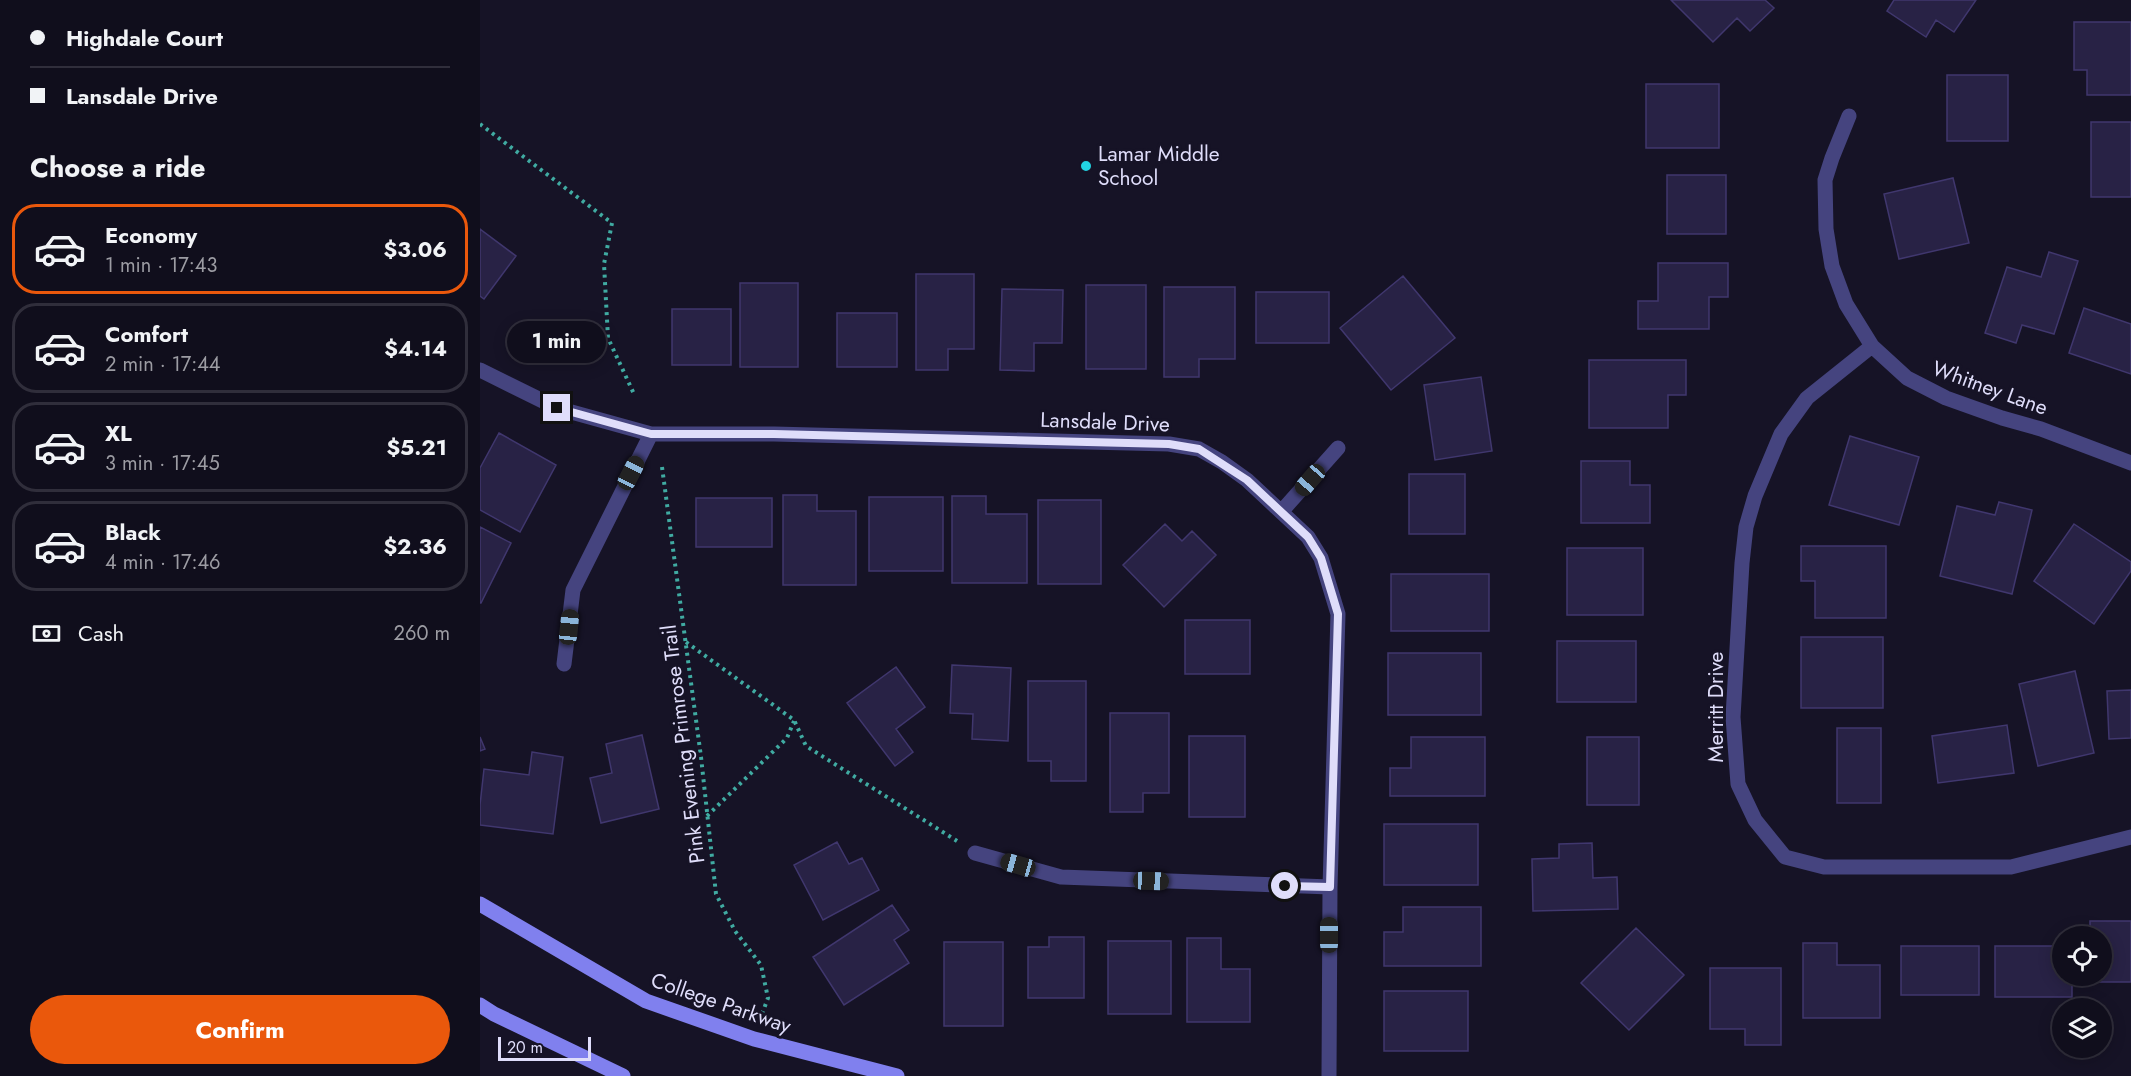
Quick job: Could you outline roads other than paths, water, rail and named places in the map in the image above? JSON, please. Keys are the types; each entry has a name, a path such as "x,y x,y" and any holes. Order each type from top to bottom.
{"main road":[{"name":"College Parkway","path":"480,904 646,1001 754,1039 897,1076"},
{"path":"480,1005 494,1014 623,1076"}],"street":[{"name":"Whitney Lane","path":"1849,116 1825,180 1826,229 1832,266 1846,304 1872,346 1907,378 1946,398 2002,418 2042,429 2131,463"},
{"name":"Merritt Drive","path":"1872,346 1807,398 1781,434 1755,496 1746,527 1733,717 1738,784 1755,820 1785,856 1824,867 2011,867 2131,837"},
{"name":"Lansdale Drive","path":"480,370 557,408 651,434 774,434 1169,444 1199,449 1247,480 1308,537 1321,558 1338,614 1330,887 1329,1076"},
{"path":"564,664 573,590 651,434"},
{"path":"1281,512 1338,448"},
{"path":"975,853 1061,877 1330,887"}],"place":[{"name":"Lamar Middle School","path":"1086,166"}]}
